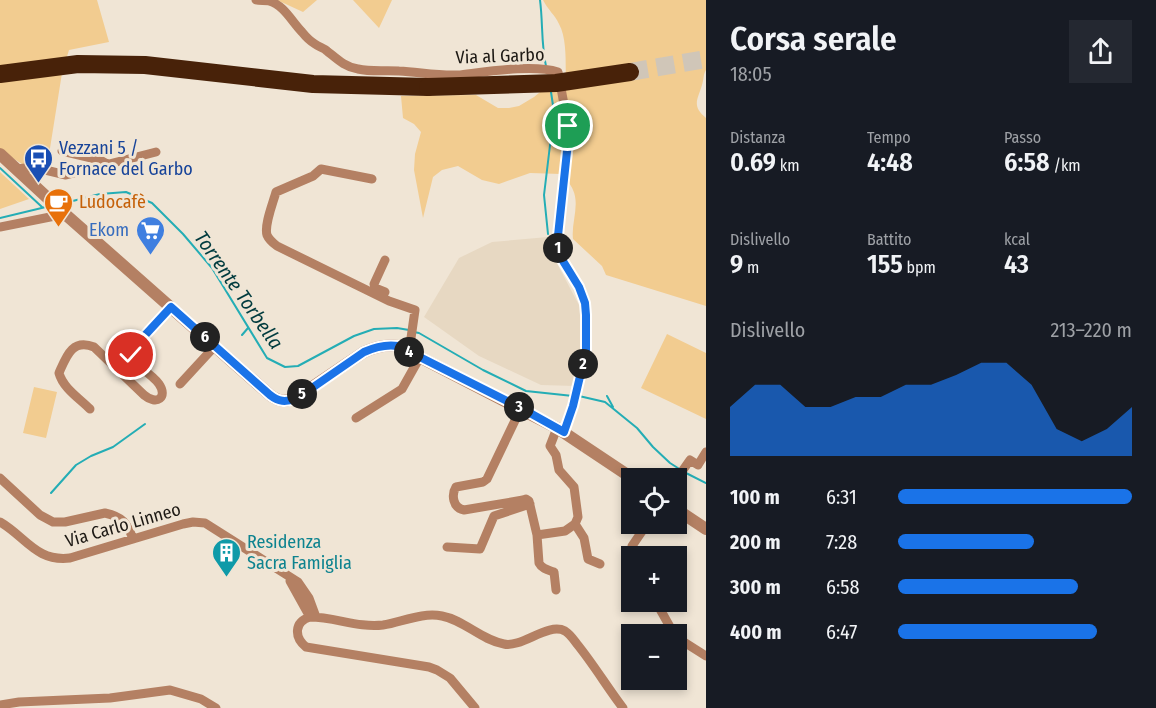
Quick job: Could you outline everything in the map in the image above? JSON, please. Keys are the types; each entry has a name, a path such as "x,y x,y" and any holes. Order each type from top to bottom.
{"highway":[{"path":"0,74 78,64 145,65 313,84 428,87 556,83 630,72"}],"street":[{"name":"Via al Garbo","path":"256,0 270,1 285,11 309,39 345,65 360,70 400,71 427,75 457,75 525,69 558,72 568,126 568,142 557,245 558,253 585,303 586,315 586,351 573,406 561,430"},
{"path":"62,152 100,160 107,164"},
{"path":"17,169 40,169 66,175 156,152"},
{"path":"0,154 270,395 279,400 284,402 296,399 374,347 398,346 413,350 561,430 621,471"},
{"path":"356,418 402,389 413,350 415,310 389,301 277,246 267,234 267,227 276,192 313,176 321,169 372,179"},
{"path":"0,227 63,212"},
{"path":"385,260 374,286 387,293 390,297 389,301"},
{"path":"90,409 60,378 59,373 69,351 82,344 93,347 144,395 156,401 160,398 161,388 133,362 131,355 135,346 171,307"},
{"path":"180,384 215,346"},
{"path":"521,408 487,479 483,482 456,487 454,501 457,507 464,510 526,499 530,504 537,535 541,567 554,572 556,590"},
{"path":"537,535 560,533 575,524 578,518 574,487 559,470 556,455 550,447 561,430"},
{"path":"685,468 690,460 702,467 706,452"},
{"path":"0,478 40,515 53,522 65,522 105,513 123,521 128,526 133,539"},
{"path":"447,547 480,549 494,516 530,504"},
{"path":"687,516 706,529"},
{"name":"Via Carlo Linneo","path":"0,522 39,552 54,558 70,558 183,524 205,523 287,576 313,617"},
{"path":"575,524 584,537 584,560 600,564"},
{"path":"476,708 450,678 429,667 306,647 298,638 300,622 313,617 363,625 382,625 436,615 451,619 506,645 552,630 564,631 587,657 622,708"},
{"path":"687,644 706,656"},
{"path":"0,705 110,698 170,690 201,699 216,708"}],"shaded area":[{"path":"0,0 97,0 109,42 69,50 62,73 47,167 22,164 0,150"},
{"path":"277,0 317,0 303,12"},
{"path":"353,0 392,0 379,28"},
{"path":"543,0 706,0 706,70 697,106 706,118 706,306 606,275 602,266 573,239 575,196 571,186 561,174 530,173 499,184 482,180 458,166 442,170 433,177 423,218 414,170 415,154 421,132 414,124 403,118 401,96 476,95 498,108 509,108 519,106 545,88 566,87 565,46 562,31"},
{"path":"0,172 29,199 0,209"},
{"path":"548,237 552,254 580,307 583,348 575,386 541,385 479,356 424,317 459,258 492,242"},
{"path":"667,334 706,353 706,419 641,388"},
{"path":"34,387 57,392 46,438 23,433"}],"waterway":[{"path":"540,0 546,66"},
{"path":"548,234 544,195 554,112 551,92"},
{"path":"0,168 42,207"},
{"name":"Torrente Torbella","path":"61,204 100,194 126,192 152,203 212,268 267,358 285,367 298,366 354,336 374,329 409,330"},
{"name":"Torrente Torbella","path":"0,218 50,206"},
{"path":"242,335 248,328"},
{"name":"Torrente Torbella","path":"414,332 526,391 573,396"},
{"name":"Torrente Torbella","path":"579,396 605,402 637,428 653,447 678,468"},
{"name":"Torrente Torbella","path":"607,396 613,407"},
{"path":"51,493 76,465 113,447 145,424"},
{"name":"Torrente Torbella","path":"687,474 706,483"}],"tunnel":[{"path":"630,72 706,59"}],"place":[{"name":"Vezzani 5 / Fornace del Garbo","path":"38,184"},
{"name":"Ludocafè","path":"58,228"},
{"name":"Ekom","path":"150,256"},
{"name":"Residenza Sacra Famiglia","path":"226,578"}],"route":[{"path":"131,355 135,346 171,307 270,395 284,402 296,399 374,347 398,346 564,432 573,406 586,351 585,303 579,287 558,253 557,245 568,126"}]}
